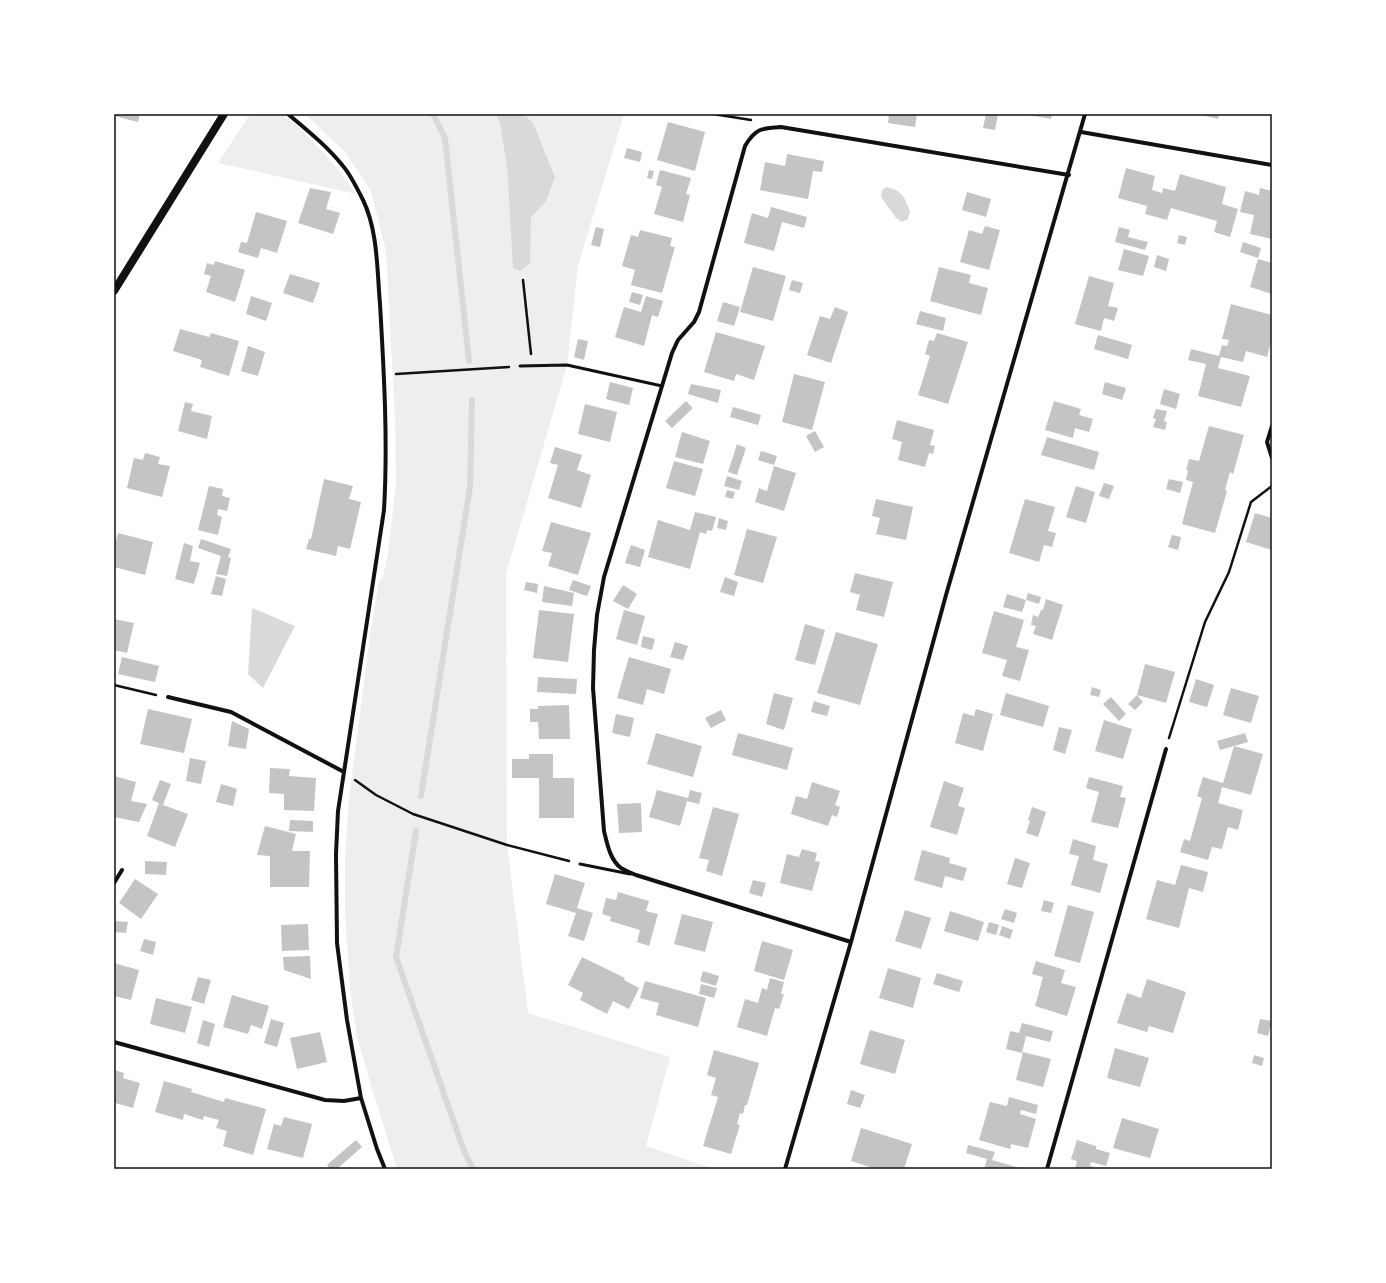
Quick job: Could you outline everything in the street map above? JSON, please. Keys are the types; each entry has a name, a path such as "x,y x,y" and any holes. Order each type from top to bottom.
{"main road":[{"path":"115,288 224,114"}],"street":[{"path":"288,114 315,136 344,167 363,200 371,224 376,253 384,374 386,467 384,510 338,811 336,854 337,943 347,1020 361,1098 385,1169"},
{"path":"785,1169 851,942 946,595 1085,114"},
{"path":"851,942 636,875 620,867 613,858 604,831 593,688 597,615 604,577 672,353 678,340 694,322 698,312 745,146 751,136 764,128 781,127 1068,175"},
{"path":"1081,132 1272,165"},
{"path":"1272,426 1268,442 1272,458"},
{"path":"168,697 231,712 344,772"},
{"path":"1047,1169 1166,748"},
{"path":"114,883 122,870"},
{"path":"114,1042 325,1100 344,1101 361,1098"}],"lane":[{"path":"520,366 567,365 662,386"},
{"path":"580,864 636,875"}],"path":[{"path":"713,114 751,120 764,128"},
{"path":"523,280 532,365"},
{"path":"384,374 520,366"},
{"path":"1166,748 1205,622 1229,572 1251,502 1272,486"},
{"path":"114,685 168,697"},
{"path":"344,772 376,795 414,814 507,845 580,864"}],"shaded area":[{"path":"250,114 281,114 294,123 322,151 342,174 356,194 218,163"},
{"path":"305,114 624,114 578,266 567,365 506,574 507,845 528,1013 670,1057 646,1146 714,1169 397,1169 357,1037 350,988 345,914 345,859 349,798 371,628 379,582 383,577 388,554 396,484 395,420 386,251 371,191 345,152"},
{"path":"496,114 524,114 533,123 555,177 546,201 531,217 530,263 521,271 513,268 507,165 500,124"},
{"path":"887,187 896,190 904,198 910,211 908,219 902,222 896,218 881,197 882,190"},
{"path":"252,608 295,626 263,688 248,674"}],"building":[{"path":"114,114 140,114 138,122 114,116"},
{"path":"889,114 917,114 915,127 888,123"},
{"path":"986,114 998,114 995,130 983,128"},
{"path":"1024,114 1052,114 1051,119"},
{"path":"1197,114 1219,114 1218,119"},
{"path":"668,122 705,132 695,171 657,160"},
{"path":"627,148 642,152 640,162 624,158"},
{"path":"787,154 824,161 822,172 813,171 808,199 760,190 765,162 785,166"},
{"path":"1126,168 1155,176 1152,190 1162,193 1163,188 1175,191 1180,174 1226,187 1222,204 1238,209 1230,237 1214,232 1217,221 1171,208 1167,220 1145,214 1147,206 1118,198"},
{"path":"649,170 654,171 652,179 647,178"},
{"path":"660,170 691,178 686,194 690,195 683,222 654,214 662,187 656,185"},
{"path":"310,188 331,192 326,209 340,213 333,234 298,223"},
{"path":"1260,188 1272,191 1272,239 1250,234 1254,215 1240,212 1245,191 1259,195"},
{"path":"967,192 991,199 986,217 962,210"},
{"path":"771,207 807,217 804,228 782,222 774,251 744,243 752,213 768,218"},
{"path":"256,212 287,221 277,253 261,248 258,258 238,252 241,242 247,243"},
{"path":"985,226 1000,230 989,270 960,262 969,230 982,234"},
{"path":"596,227 604,229 600,247 591,245"},
{"path":"1119,227 1130,230 1128,237 1148,242 1145,250 1115,242"},
{"path":"640,230 672,238 670,246 675,247 662,293 631,285 635,270 622,266 631,235 638,237"},
{"path":"1179,235 1187,237 1185,245 1177,243"},
{"path":"1243,242 1261,248 1258,258 1240,252"},
{"path":"1124,249 1149,256 1143,276 1118,270"},
{"path":"1157,255 1169,259 1166,271 1154,267"},
{"path":"1258,259 1272,263 1272,294 1250,287"},
{"path":"215,261 245,270 235,302 206,292 211,276 204,274 207,263 214,265"},
{"path":"753,267 786,276 773,321 740,312"},
{"path":"939,267 971,275 969,283 988,288 981,315 930,301"},
{"path":"290,274 320,283 313,303 283,293"},
{"path":"1089,276 1114,283 1108,306 1118,308 1114,321 1104,318 1101,331 1075,324"},
{"path":"792,280 803,283 800,293 789,290"},
{"path":"632,292 643,295 640,305 629,302"},
{"path":"251,296 272,303 266,321 246,314"},
{"path":"646,296 663,301 658,317 652,315 644,346 615,337 624,307 641,312"},
{"path":"723,302 740,307 734,326 717,321"},
{"path":"1231,304 1272,315 1272,338 1267,357 1246,351 1243,362 1221,357 1218,368 1250,376 1241,407 1198,396 1206,364 1188,360 1191,349 1219,356 1222,345 1227,346 1229,340 1222,339"},
{"path":"835,307 848,312 831,363 807,355 820,316 830,319"},
{"path":"920,311 946,318 943,331 916,324"},
{"path":"180,329 209,337 211,333 239,341 229,376 200,367 202,360 173,351"},
{"path":"716,332 765,346 754,380 736,374 734,381 704,372"},
{"path":"937,333 968,342 948,404 918,395 930,356 925,354 929,340 934,341"},
{"path":"1098,335 1132,345 1128,359 1094,349"},
{"path":"578,339 588,341 584,360 574,357"},
{"path":"248,346 265,352 258,376 241,371"},
{"path":"794,374 825,382 812,430 782,422"},
{"path":"610,382 633,388 629,405 606,399"},
{"path":"1105,382 1126,388 1122,400 1102,394"},
{"path":"691,384 721,390 718,403 688,394"},
{"path":"1164,389 1180,394 1176,409 1160,404"},
{"path":"686,401 693,408 672,428 665,421"},
{"path":"1054,401 1081,409 1079,415 1093,419 1089,432 1075,428 1073,438 1045,430"},
{"path":"185,402 193,404 191,411 212,416 207,439 178,431"},
{"path":"585,404 617,412 610,442 578,434"},
{"path":"733,407 761,415 758,425 730,417"},
{"path":"1156,409 1167,411 1164,421 1167,422 1165,430 1153,427 1156,419 1153,418"},
{"path":"897,420 934,430 930,445 935,446 933,454 929,453 925,467 898,460 902,442 892,439"},
{"path":"1209,426 1244,435 1233,474 1230,472 1225,490 1227,491 1215,533 1182,524 1193,482 1186,480 1188,470 1186,470 1189,459 1199,461"},
{"path":"815,431 824,447 815,452 806,436"},
{"path":"682,432 710,441 703,464 675,457"},
{"path":"1047,437 1099,452 1094,470 1041,455"},
{"path":"737,444 746,448 737,475 728,472"},
{"path":"555,447 582,455 577,470 591,475 581,508 548,498 558,465 550,463"},
{"path":"761,451 777,456 774,465 758,460"},
{"path":"145,453 160,457 158,464 170,466 162,497 127,488 134,458 143,460"},
{"path":"674,461 703,469 695,496 666,488"},
{"path":"774,466 796,473 784,511 755,502 759,488 767,491"},
{"path":"727,476 742,481 739,490 724,486"},
{"path":"324,479 353,486 349,499 361,502 350,549 338,546 336,556 306,549 309,539 311,539"},
{"path":"1169,479 1183,482 1180,493 1166,489"},
{"path":"1104,483 1114,486 1109,499 1099,496"},
{"path":"209,486 223,489 222,496 230,498 227,511 218,509 217,515 222,517 218,535 198,530"},
{"path":"1076,486 1095,492 1086,523 1066,517"},
{"path":"727,490 735,492 733,499 725,497"},
{"path":"876,499 913,507 906,540 876,534 880,518 872,516"},
{"path":"1025,499 1055,507 1048,531 1056,533 1052,547 1044,545 1039,562 1009,553"},
{"path":"695,512 716,517 712,531 707,530 706,534 700,532 690,569 648,557 658,520 690,530"},
{"path":"1255,513 1272,518 1272,550 1246,542"},
{"path":"719,518 728,521 726,530 717,528"},
{"path":"551,522 591,533 578,575 548,566 552,553 542,551"},
{"path":"747,529 777,537 763,583 734,575"},
{"path":"118,533 153,542 145,575 114,567 114,548"},
{"path":"1172,535 1181,537 1178,550 1168,547"},
{"path":"201,539 231,549 228,557 231,558 227,576 216,574 221,556 198,548"},
{"path":"184,543 193,546 190,561 200,563 194,584 175,579"},
{"path":"631,545 645,550 640,567 625,563"},
{"path":"855,573 893,582 884,617 856,610 860,595 850,592"},
{"path":"216,576 226,579 222,596 211,594"},
{"path":"725,577 738,582 734,596 720,592"},
{"path":"573,580 591,586 587,596 569,590"},
{"path":"526,582 538,584 537,593 524,590"},
{"path":"623,585 637,594 628,609 613,601"},
{"path":"544,586 574,593 572,606 542,602"},
{"path":"1028,593 1041,597 1039,604 1026,600"},
{"path":"1007,594 1026,600 1022,612 1003,607"},
{"path":"1046,599 1063,605 1052,640 1033,634 1036,626 1031,625 1033,615 1038,617 1041,610 1043,610"},
{"path":"539,610 574,614 568,662 533,658"},
{"path":"624,610 645,616 637,645 616,639"},
{"path":"994,611 1024,620 1016,647 1029,650 1020,681 1002,676 1007,660 982,653"},
{"path":"114,619 134,623 127,653 114,650"},
{"path":"805,624 825,630 815,665 795,660"},
{"path":"836,632 878,644 860,705 817,693"},
{"path":"643,636 655,639 652,650 641,647"},
{"path":"675,642 688,646 683,660 670,657"},
{"path":"122,657 159,666 155,682 118,674"},
{"path":"629,657 671,669 664,694 647,689 643,705 617,698"},
{"path":"1145,664 1175,672 1166,703 1137,695"},
{"path":"538,677 577,679 576,694 537,692"},
{"path":"1196,679 1214,685 1207,707 1189,702"},
{"path":"1092,687 1101,690 1099,697 1090,695"},
{"path":"1231,688 1259,696 1251,723 1223,715"},
{"path":"774,693 793,698 784,730 766,724"},
{"path":"1006,693 1049,706 1043,727 1000,715"},
{"path":"1137,695 1143,702 1135,710 1128,704"},
{"path":"1111,697 1126,714 1119,721 1103,704"},
{"path":"814,701 830,706 827,716 811,712"},
{"path":"569,705 570,739 539,739 538,722 530,722 530,709 538,709 538,706"},
{"path":"148,709 192,719 184,753 140,744"},
{"path":"976,709 993,714 983,751 955,743 963,713 974,716"},
{"path":"721,710 726,720 711,728 705,718"},
{"path":"616,714 634,718 630,737 612,733"},
{"path":"1104,720 1132,729 1123,759 1095,751"},
{"path":"232,721 249,729 246,749 228,746"},
{"path":"1059,727 1072,730 1065,754 1053,750"},
{"path":"656,733 702,746 693,777 647,764"},
{"path":"738,733 793,748 787,770 732,755"},
{"path":"1245,733 1248,742 1220,750 1217,741"},
{"path":"1234,746 1263,754 1251,795 1222,787 1218,803 1243,810 1238,830 1228,827 1222,849 1212,847 1208,860 1180,852 1184,839 1190,841 1202,798 1197,796 1203,777 1223,783"},
{"path":"529,754 553,754 553,778 574,778 574,818 539,818 539,778 512,778 512,759 529,759"},
{"path":"190,758 206,761 201,784 186,781"},
{"path":"270,768 290,769 289,776 316,778 314,811 284,810 284,794 269,793"},
{"path":"114,776 136,782 131,801 147,804 139,822 114,817"},
{"path":"1089,777 1123,786 1120,797 1126,798 1118,828 1091,822 1099,792 1086,788"},
{"path":"160,780 171,784 163,805 188,814 175,847 147,836 159,803 152,800"},
{"path":"944,781 964,788 958,806 965,808 957,835 930,827"},
{"path":"812,782 840,791 835,805 840,807 837,817 832,815 828,826 791,814 796,796 807,799"},
{"path":"221,784 237,789 233,806 216,802"},
{"path":"657,790 688,798 690,790 702,793 699,804 687,801 680,826 649,817"},
{"path":"641,803 642,832 619,833 617,804"},
{"path":"713,807 739,814 722,876 706,871 709,860 699,858"},
{"path":"1032,807 1046,812 1038,837 1026,833"},
{"path":"290,820 313,821 313,832 289,831"},
{"path":"265,826 296,834 292,851 310,851 309,887 270,887 270,856 257,855"},
{"path":"1073,839 1096,846 1093,860 1108,864 1100,893 1071,885 1079,856 1069,854"},
{"path":"802,849 817,853 815,861 820,862 812,891 780,883 787,854 799,857"},
{"path":"922,850 950,858 949,863 967,868 963,881 945,876 942,888 914,880"},
{"path":"1015,858 1030,863 1022,888 1007,884"},
{"path":"145,861 167,862 166,875 145,874"},
{"path":"1181,865 1208,872 1203,892 1189,888 1179,928 1146,919 1157,880 1175,885"},
{"path":"555,874 585,883 577,908 593,913 584,941 568,936 576,913 546,904"},
{"path":"135,879 158,894 141,919 119,903"},
{"path":"753,880 766,883 762,897 749,893"},
{"path":"618,892 649,901 646,911 658,914 649,946 637,942 640,930 610,921 611,917 602,914 606,898 616,900"},
{"path":"1044,900 1054,903 1051,913 1041,911"},
{"path":"1068,905 1094,912 1080,963 1054,956"},
{"path":"1005,909 1017,913 1014,923 1001,919"},
{"path":"905,910 931,918 921,949 895,941"},
{"path":"950,911 984,922 978,941 944,931"},
{"path":"682,914 713,922 705,952 674,944"},
{"path":"114,921 128,922 126,933 114,932"},
{"path":"989,922 999,925 996,935 986,932"},
{"path":"308,924 309,950 282,951 281,925"},
{"path":"1002,926 1013,930 1010,939 999,935"},
{"path":"144,939 156,942 153,955 140,951"},
{"path":"762,941 793,950 784,980 754,971"},
{"path":"310,956 311,979 284,970 283,957"},
{"path":"582,957 625,978 624,980 639,988 629,1009 613,1001 607,1014 580,1000 583,993 568,985"},
{"path":"1036,961 1065,970 1061,983 1076,987 1067,1016 1035,1006 1043,977 1032,974"},
{"path":"114,963 139,970 131,1000 114,996"},
{"path":"888,968 921,978 913,1008 879,998"},
{"path":"703,971 719,976 716,986 700,981"},
{"path":"937,973 963,981 959,992 933,984"},
{"path":"198,977 211,980 204,1004 191,1000"},
{"path":"770,978 784,982 781,994 784,994 779,1009 775,1008 767,1036 737,1027 745,999 758,1003 762,988 767,990"},
{"path":"1147,979 1186,992 1173,1033 1149,1026 1147,1032 1117,1023 1127,993 1141,998"},
{"path":"645,981 706,998 698,1027 656,1015 659,1003 640,998"},
{"path":"701,984 717,988 714,998 699,994"},
{"path":"232,995 269,1006 262,1029 251,1025 248,1034 223,1027"},
{"path":"156,998 192,1007 185,1033 150,1024"},
{"path":"271,1019 284,1023 277,1047 264,1043"},
{"path":"1260,1019 1272,1021 1268,1036 1257,1033"},
{"path":"203,1020 215,1024 209,1047 197,1043"},
{"path":"1022,1023 1053,1031 1050,1042 1026,1036 1022,1053 1006,1049 1010,1031 1019,1033"},
{"path":"870,1030 905,1040 895,1074 860,1064"},
{"path":"320,1032 327,1062 297,1069 290,1038"},
{"path":"1115,1048 1149,1058 1140,1087 1107,1078"},
{"path":"714,1050 759,1063 747,1105 745,1105 743,1114 740,1113 737,1124 740,1125 731,1154 703,1146 718,1097 711,1095 716,1078 707,1075"},
{"path":"1023,1052 1051,1059 1043,1087 1016,1080"},
{"path":"1254,1055 1264,1058 1262,1066 1252,1063"},
{"path":"114,1070 124,1073 123,1078 140,1083 133,1108 115,1103 114,1106"},
{"path":"164,1081 192,1089 191,1092 224,1102 225,1098 266,1109 253,1155 223,1146 227,1131 216,1128 219,1120 204,1116 203,1120 184,1114 183,1120 155,1112"},
{"path":"851,1090 865,1095 860,1108 847,1104"},
{"path":"1009,1097 1038,1105 1036,1114 1021,1110 1020,1114 1036,1119 1028,1148 1011,1144 1010,1149 979,1140 990,1102 1007,1106"},
{"path":"284,1117 312,1124 303,1158 267,1149 274,1124 281,1126"},
{"path":"1122,1118 1159,1129 1150,1158 1113,1148"},
{"path":"861,1128 912,1144 904,1169 876,1169 851,1161"},
{"path":"356,1140 362,1147 337,1169 330,1169 327,1165"},
{"path":"1077,1140 1096,1146 1096,1149 1110,1153 1106,1166 1091,1162 1090,1166 1094,1167 1094,1169 1075,1169 1077,1161 1071,1159"},
{"path":"968,1145 995,1152 992,1160 1023,1169 984,1169 987,1159 966,1153"}],"waterway":[{"path":"433,114 445,138 469,361"},
{"path":"421,796 470,487 472,400"},
{"path":"416,831 396,957 464,1151 473,1169"}]}
